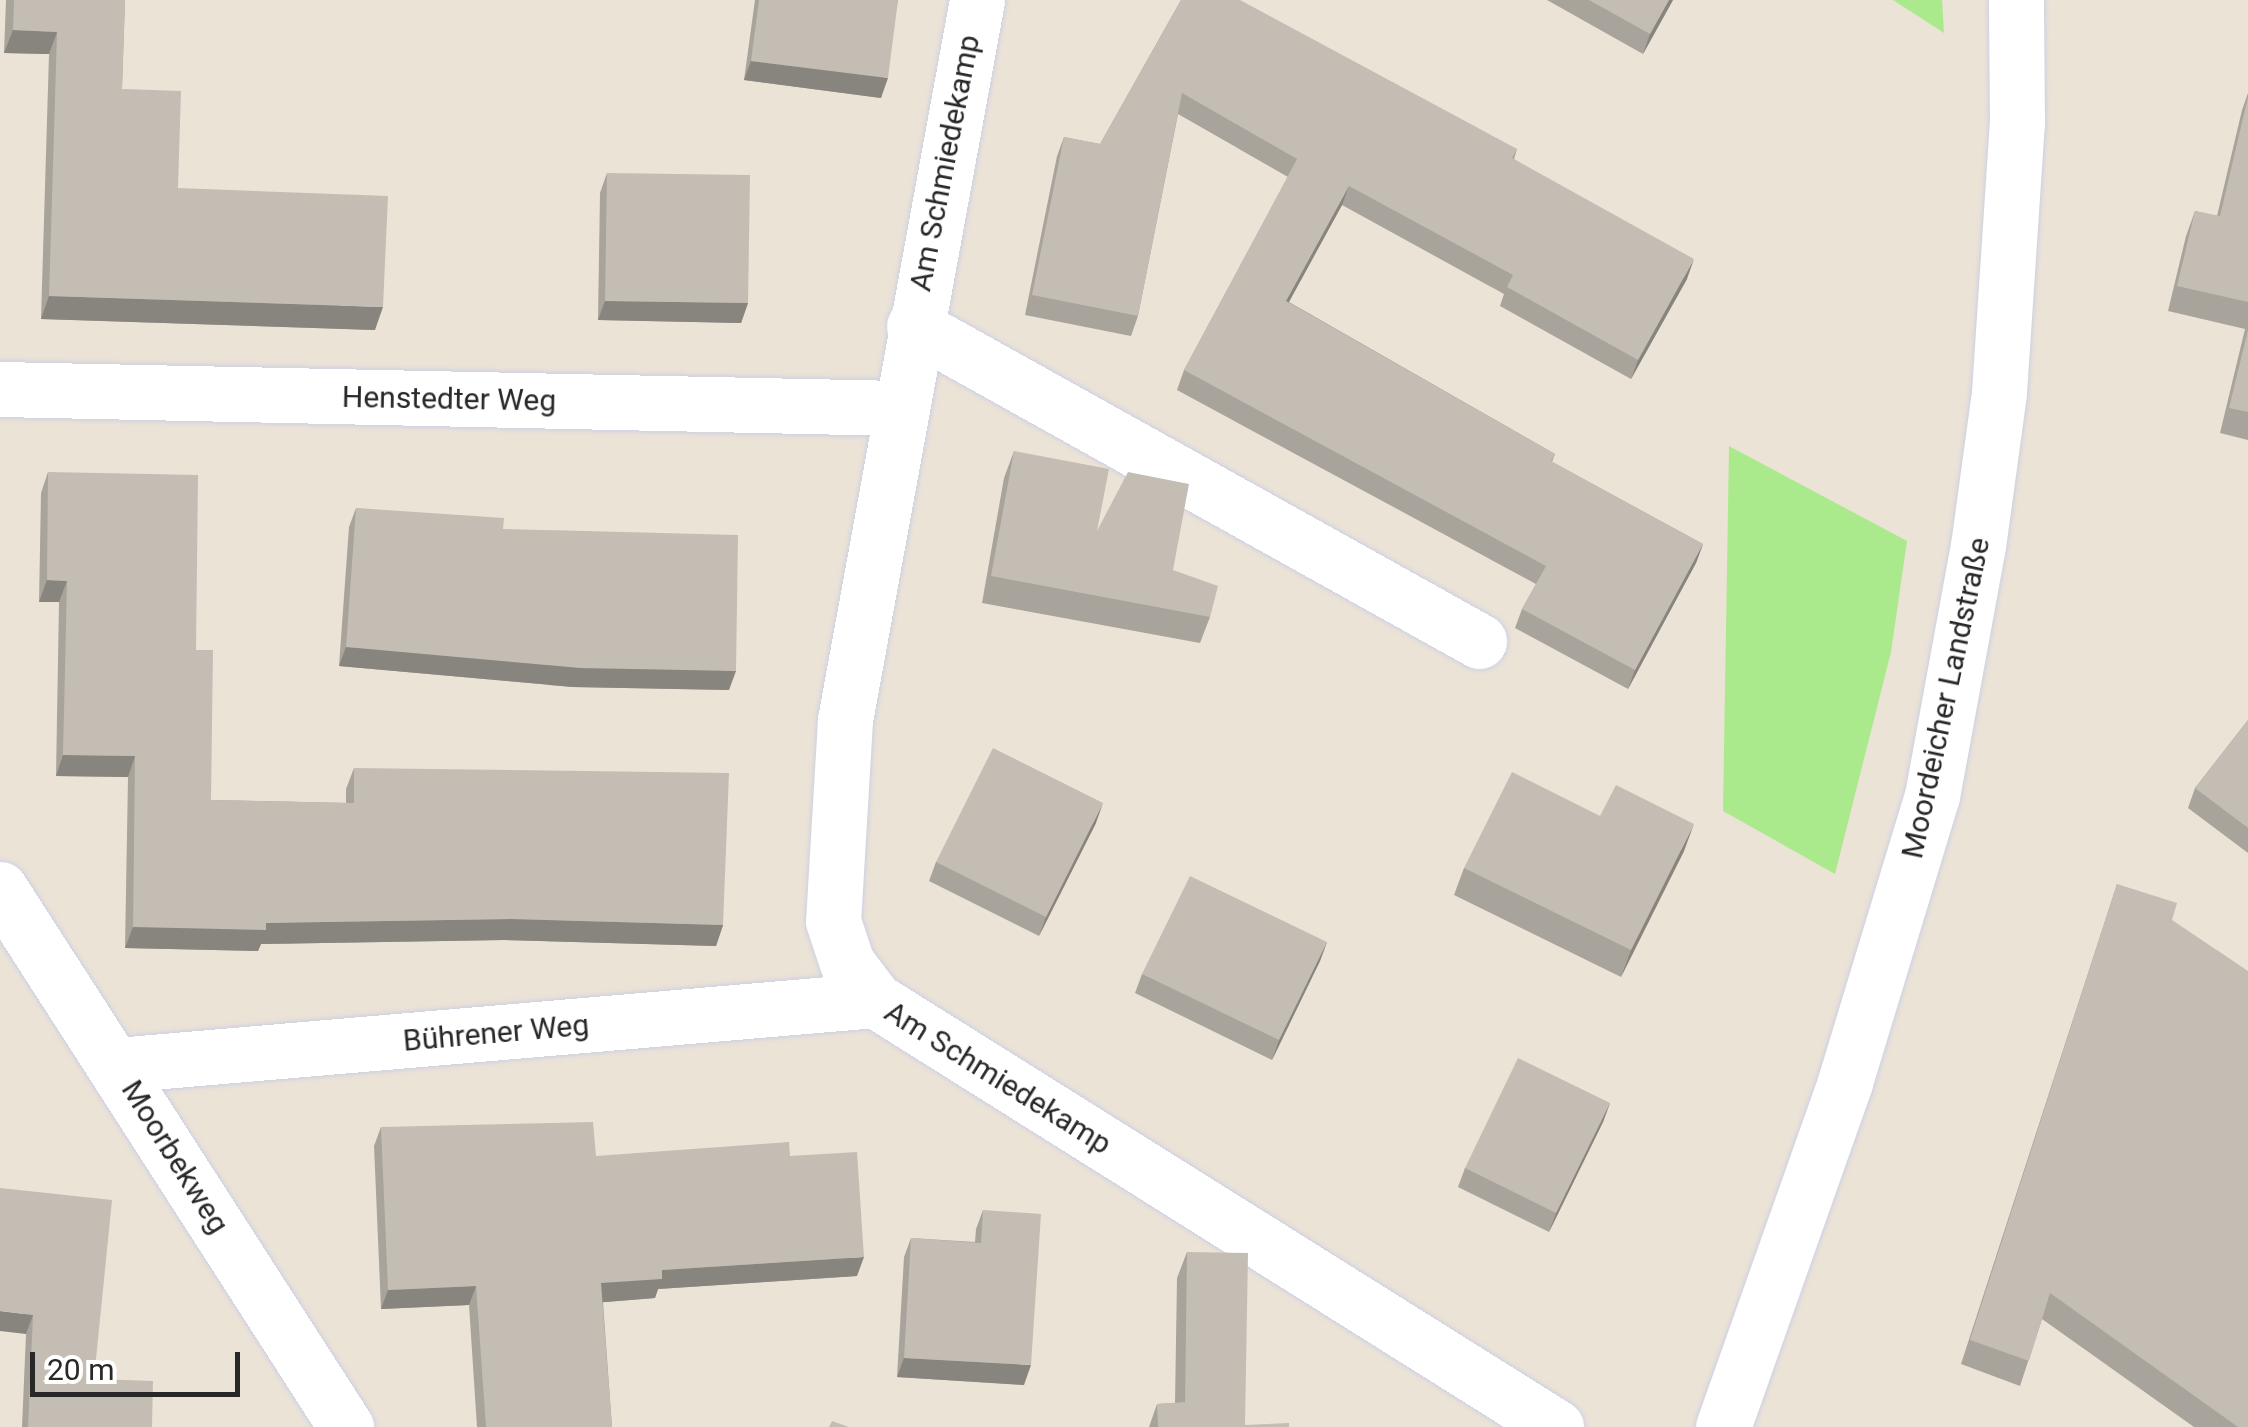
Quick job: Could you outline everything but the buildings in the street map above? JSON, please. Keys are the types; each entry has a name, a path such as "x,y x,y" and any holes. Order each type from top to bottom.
{"street":[{"name":"Am Schmiedekamp","path":"977,0 898,408 845,720 834,838 833,921 848,964 874,1000 1556,1427"},
{"name":"Moordeicher Landstraße","path":"1723,1427 1845,1082 1932,796 1978,546 1999,392 2016,142 2016,0"},
{"name":"Am Schmiedekamp","path":"914,326 1479,641"},
{"name":"Henstedter Weg","path":"0,390 898,408"},
{"name":"Moorbekweg","path":"0,889 118,1066 346,1427"},
{"name":"Bührener Weg","path":"118,1066 874,1000"}],"green space":[{"path":"1893,0 1942,0 1944,33"},
{"path":"1729,446 1907,541 1891,652 1835,874 1723,811"}]}
